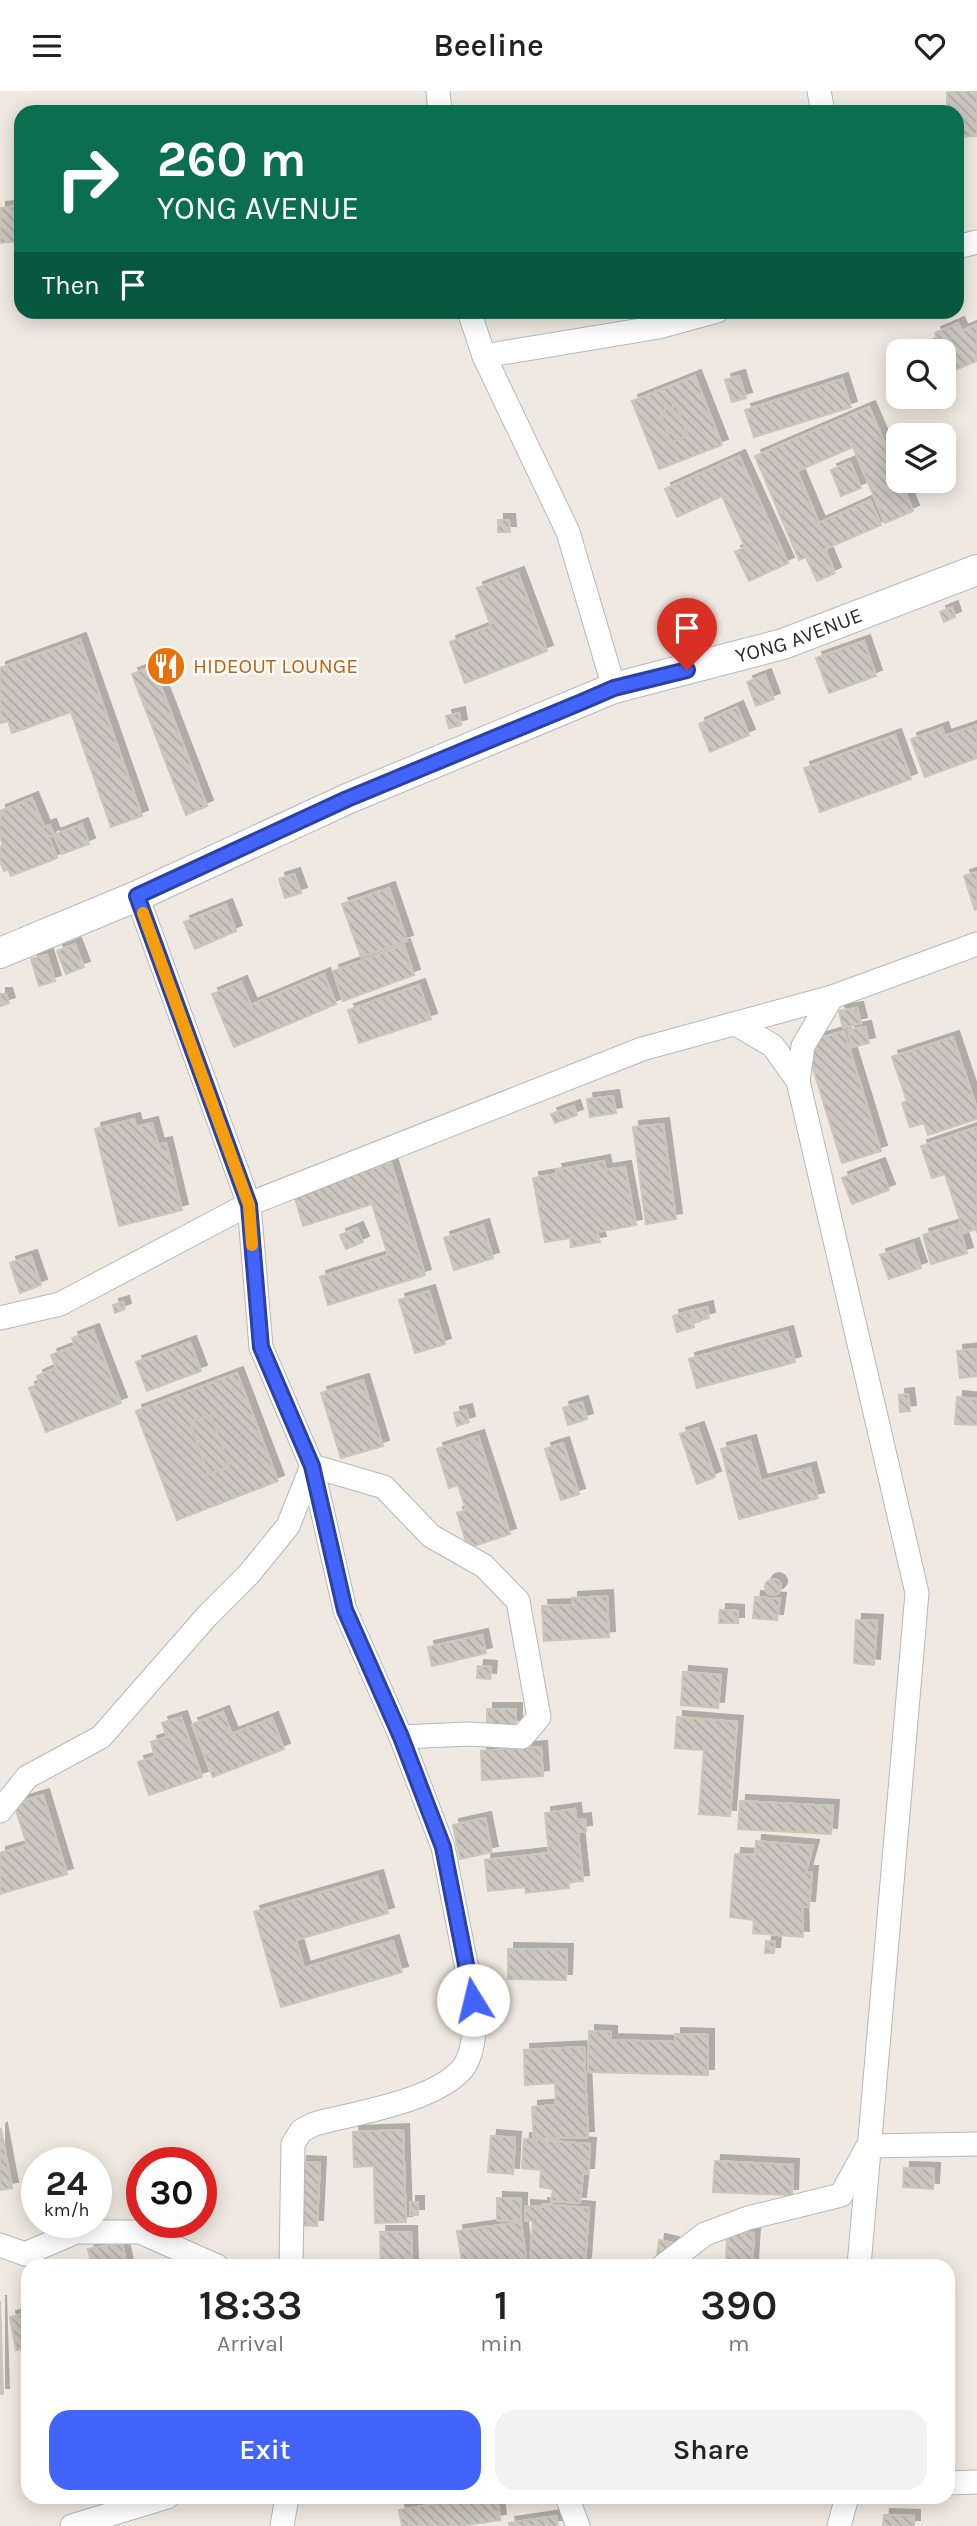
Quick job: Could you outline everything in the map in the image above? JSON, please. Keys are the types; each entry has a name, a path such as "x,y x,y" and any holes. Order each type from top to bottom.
{"street":[{"path":"472,319 484,356 568,532 614,688"},
{"path":"484,356 659,327 688,319"},
{"name":"YONG AVENUE","path":"0,953 137,896 347,799 614,688 783,644 977,571"},
{"path":"137,896 249,1205 261,1347 312,1466 345,1610 401,1737 446,1859 473,2000 475,2023 471,2046 464,2066 444,2086 314,2124 301,2131 293,2144 291,2259"},
{"path":"0,1318 60,1304 249,1205 642,1049 832,997 977,944"},
{"path":"832,997 803,1046 798,1081 917,1593 860,2259"},
{"path":"736,1024 773,1046 798,1081"},
{"path":"312,1466 384,1487 431,1536 484,1566 518,1601 539,1717 522,1737 468,1734 401,1737"},
{"path":"0,1811 27,1777 101,1737 288,1526 312,1466"},
{"path":"868,2145 977,2144"},
{"path":"672,2259 705,2234 748,2218 841,2195 868,2145"},
{"path":"0,2245 25,2254 76,2232 140,2232 201,2259"},
{"path":"955,2483 977,2482"},
{"path":"72,2526 144,2504"},
{"path":"282,2526 287,2504"},
{"path":"570,2504 578,2526"},
{"path":"839,2526 845,2504"}],"building":[{"path":"947,91 977,91 977,136 964,137 964,105 947,105"},
{"path":"14,206 14,242 0,243 0,208"},
{"path":"958,323 962,331 977,324 977,361 956,370 956,339 937,339 935,333"},
{"path":"695,376 722,445 659,469 632,401","holes":["676,405 688,436 671,442 660,412"]},
{"path":"739,376 746,398 732,402 725,380"},
{"path":"842,379 851,407 754,437 745,410"},
{"path":"676,405 688,436 671,442 660,412"},
{"path":"869,407 886,446 886,493 906,493 913,511 885,523 853,447 797,471 819,523 870,500 881,525 825,549 835,573 817,581 806,557 799,560 755,456"},
{"path":"739,456 788,563 749,581 735,552 745,547 722,496 677,517 665,489"},
{"path":"850,462 861,488 841,496 831,470"},
{"path":"498,520 509,520 510,532 498,532"},
{"path":"518,573 547,651 465,683 450,642 491,626 477,588"},
{"path":"952,607 955,617 944,622 940,612"},
{"path":"80,639 142,816 111,827 71,712 12,733 8,721 1,723 0,720 0,668"},
{"path":"864,641 876,676 829,693 816,658"},
{"path":"153,666 207,806 186,815 132,674"},
{"path":"765,675 774,699 756,706 747,682"},
{"path":"737,707 749,735 710,752 699,724"},
{"path":"459,713 461,725 449,728 446,716"},
{"path":"977,725 977,758 925,777 911,739 942,728 945,736"},
{"path":"895,735 911,779 820,812 804,768"},
{"path":"32,798 44,827 50,825 54,835 49,837 57,858 11,876 8,869 4,871 0,861 0,847 3,845 0,837 0,811"},
{"path":"82,824 89,844 62,854 54,835"},
{"path":"977,872 977,909 975,910 964,876"},
{"path":"294,874 301,893 285,898 279,879"},
{"path":"389,888 407,941 361,957 342,904"},
{"path":"226,905 236,931 195,949 184,922"},
{"path":"75,944 84,967 66,974 57,951"},
{"path":"404,945 414,975 343,1001 333,971"},
{"path":"47,955 55,981 39,986 31,959"},
{"path":"324,974 336,1004 234,1047 212,994 241,982 251,1005"},
{"path":"419,985 431,1019 359,1043 348,1010"},
{"path":"0,994 6,994 9,1003 0,1006"},
{"path":"857,1008 861,1023 843,1028 839,1011"},
{"path":"865,1027 869,1043 852,1047 848,1030"},
{"path":"844,1031 881,1151 842,1163 812,1065 814,1040"},
{"path":"953,1037 977,1109 977,1119 928,1135 924,1123 910,1127 902,1103 907,1101 892,1057"},
{"path":"613,1096 616,1113 590,1117 587,1099"},
{"path":"574,1106 577,1115 555,1123 551,1114"},
{"path":"134,1119 136,1127 152,1123 158,1145 166,1143 182,1210 119,1226 95,1129"},
{"path":"663,1124 676,1219 646,1224 633,1127"},
{"path":"977,1127 977,1233 976,1229 964,1233 945,1174 932,1178 921,1146"},
{"path":"604,1161 606,1170 625,1167 636,1225 597,1232 600,1242 571,1247 570,1238 545,1242 533,1178 557,1174 556,1170"},
{"path":"391,1163 425,1275 328,1305 320,1277 388,1255 372,1204 303,1226 294,1194"},
{"path":"879,1164 889,1190 852,1204 842,1178"},
{"path":"958,1224 967,1253 931,1264 923,1235"},
{"path":"483,1225 493,1258 454,1270 444,1238"},
{"path":"357,1228 363,1242 346,1249 340,1235"},
{"path":"913,1244 921,1268 889,1279 880,1255"},
{"path":"31,1256 41,1285 20,1293 10,1263"},
{"path":"429,1291 445,1344 415,1353 399,1300"},
{"path":"123,1302 125,1309 115,1313 113,1305"},
{"path":"707,1307 709,1318 694,1322 691,1311"},
{"path":"690,1311 694,1327 677,1332 673,1316"},
{"path":"93,1330 121,1403 46,1432 29,1388 39,1384 37,1376 56,1368 51,1355 75,1346 72,1338"},
{"path":"787,1332 795,1362 697,1388 689,1359"},
{"path":"190,1342 201,1371 147,1391 136,1362"},
{"path":"977,1349 977,1376 960,1378 957,1351"},
{"path":"237,1373 278,1481 177,1520 136,1411","holes":["211,1415 229,1467 208,1474 190,1422"]},
{"path":"363,1380 383,1446 341,1458 321,1393"},
{"path":"908,1394 910,1411 900,1412 899,1395"},
{"path":"957,1397 977,1399 977,1425 955,1424"},
{"path":"582,1402 587,1419 568,1425 563,1408"},
{"path":"466,1410 469,1422 457,1426 454,1413"},
{"path":"211,1415 229,1467 208,1474 190,1422"},
{"path":"698,1428 715,1477 697,1484 680,1434"},
{"path":"478,1436 510,1534 468,1548 457,1513 466,1510 458,1485 449,1488 437,1449"},
{"path":"750,1441 761,1481 810,1468 818,1498 739,1519 721,1449"},
{"path":"563,1443 579,1494 561,1500 545,1449"},
{"path":"770,1579 776,1579 781,1587 779,1593 770,1595 765,1590 765,1584"},
{"path":"607,1596 609,1637 544,1641 542,1606 572,1605 572,1598"},
{"path":"755,1597 780,1599 777,1620 753,1618"},
{"path":"720,1610 738,1611 738,1623 719,1623"},
{"path":"856,1620 877,1621 874,1665 854,1663"},
{"path":"482,1635 486,1653 432,1666 428,1647"},
{"path":"478,1666 491,1667 490,1679 477,1678"},
{"path":"683,1672 721,1675 718,1708 681,1705"},
{"path":"487,1709 516,1709 516,1726 487,1725"},
{"path":"223,1712 232,1734 272,1718 284,1749 213,1777 192,1724"},
{"path":"181,1717 202,1777 149,1795 138,1762 155,1757 151,1742 167,1737 162,1723"},
{"path":"677,1717 737,1722 730,1816 699,1814 704,1750 675,1748"},
{"path":"541,1747 543,1776 482,1780 481,1751"},
{"path":"43,1795 67,1874 0,1894 0,1853 27,1845 14,1804"},
{"path":"740,1801 833,1806 831,1834 738,1829"},
{"path":"575,1809 576,1820 585,1819 586,1831 578,1832 583,1881 568,1882 569,1888 526,1893 525,1887 488,1891 485,1860 549,1853 545,1813"},
{"path":"485,1818 492,1852 460,1859 453,1825"},
{"path":"756,1841 813,1846 806,1872 812,1872 809,1907 802,1907 803,1937 753,1933 754,1920 730,1917 735,1854 755,1855"},
{"path":"377,1876 388,1913 296,1940 304,1968 393,1941 402,1972 281,2007 254,1912"},
{"path":"766,1941 775,1942 774,1953 765,1953"},
{"path":"508,1949 567,1950 566,1980 508,1979"},
{"path":"589,2031 611,2032 611,2040 675,2042 675,2034 708,2035 708,2075 588,2072"},
{"path":"584,2047 588,2137 534,2139 532,2107 556,2105 555,2083 525,2085 524,2050"},
{"path":"0,2130 12,2188 0,2190"},
{"path":"403,2130 406,2222 375,2223 374,2166 354,2167 353,2132"},
{"path":"491,2136 515,2138 513,2174 488,2172"},
{"path":"524,2139 590,2144 588,2174 583,2174 580,2203 551,2201 553,2189 540,2187 541,2170 522,2168"},
{"path":"715,2161 793,2165 792,2195 713,2192"},
{"path":"301,2162 320,2163 317,2226 297,2225"},
{"path":"904,2168 934,2169 933,2189 903,2187"},
{"path":"497,2198 521,2199 521,2221 497,2220"},
{"path":"410,2202 418,2202 418,2215 410,2215"},
{"path":"542,2204 589,2208 585,2259 530,2259 533,2221 525,2221 525,2206 542,2207"},
{"path":"521,2222 526,2259 462,2259 457,2231"},
{"path":"380,2232 411,2232 412,2259 381,2259"},
{"path":"727,2232 754,2233 752,2259 726,2259"},
{"path":"659,2240 673,2243 670,2257 657,2255"},
{"path":"122,2243 125,2259 90,2259 88,2249"},
{"path":"0,2301 3,2394 0,2394"},
{"path":"21,2315 21,2349 16,2350 10,2317"},
{"path":"435,2504 498,2504 500,2520 461,2526 402,2526 399,2510"},
{"path":"884,2515 914,2516 914,2526 883,2526"},
{"path":"556,2516 558,2526 510,2526 509,2523"}],"slow traffic":[{"path":"143,913 249,1205 252,1245"}],"place":[{"name":"HIDEOUT LOUNGE","path":"166,666"}],"route":[{"path":"473,2000 443,1847 401,1737 345,1610 312,1466 261,1347 249,1205 137,896 347,799 614,688 687,670"}]}
